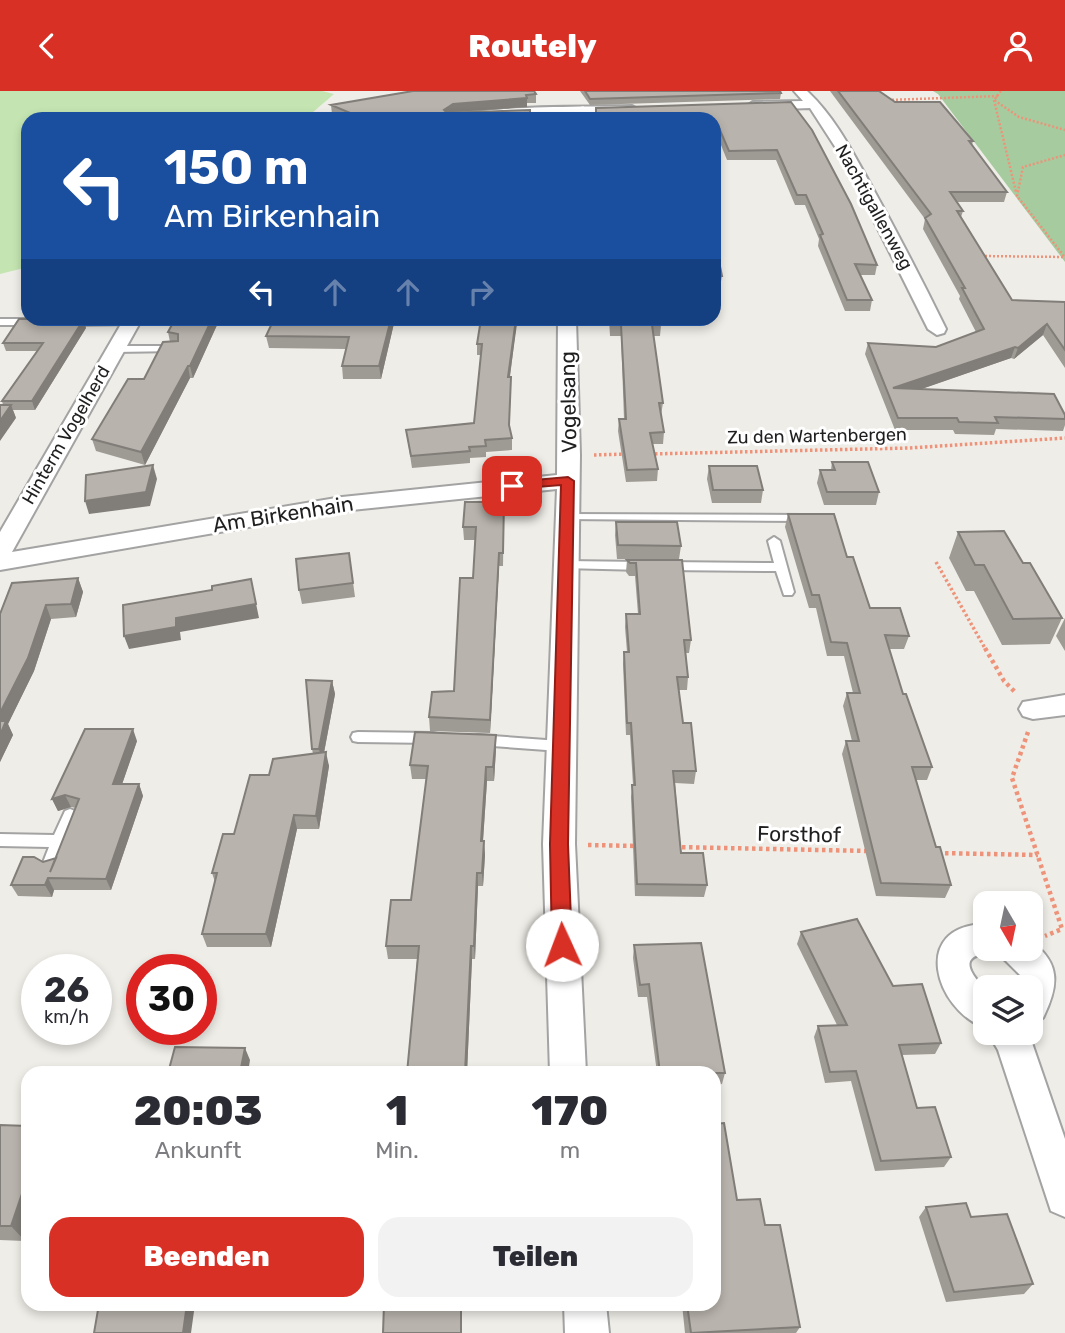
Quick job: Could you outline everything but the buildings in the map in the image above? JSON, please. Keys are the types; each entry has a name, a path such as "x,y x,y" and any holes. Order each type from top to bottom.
{"street":[{"name":"Nachtigallenweg","path":"800,91 814,104 851,162 903,256 937,330"},
{"path":"744,106 814,104"},
{"path":"542,112 647,109"},
{"name":"Hinterm Vogelherd","path":"0,552 128,326"},
{"name":"Vogelsang","path":"567,326 568,468 559,844 568,1066"},
{"name":"Am Birkenhain","path":"0,562 342,503 568,468"},
{"path":"1033,709 1065,705"},
{"path":"973,940 958,949 953,966 962,988 973,999"},
{"path":"1015,1045 1065,1198"},
{"path":"585,1311 587,1333"}],"lane":[{"path":"0,321 21,321"},
{"path":"115,349 176,349"},
{"path":"567,517 816,518"},
{"path":"774,541 788,591"},
{"path":"566,565 781,567"},
{"path":"358,737 460,739 560,746"},
{"path":"50,865 70,815"},
{"path":"0,840 60,841"}],"path":[{"path":"994,100 1001,91"},
{"path":"877,100 999,96"},
{"path":"994,100 1019,117 1065,130"},
{"path":"994,100 1017,196 1065,257"},
{"path":"1017,196 1023,167 1065,155"},
{"path":"969,256 1065,257"},
{"name":"Zu den Wartenbergen","path":"568,468 791,452 1000,444 1065,438"},
{"path":"936,562 1004,681 1033,709 1028,736 1012,778 1062,929 1043,937"},
{"path":"559,844 641,846"},
{"name":"Forsthof","path":"668,847 874,851"},
{"path":"929,852 1038,855"}],"green space":[{"path":"0,91 322,91 334,94 313,112 21,112 21,269 0,274"},
{"path":"933,91 1065,91 1065,262 938,94"}],"route":[{"path":"512,486 568,481 560,746 562,945"}]}
